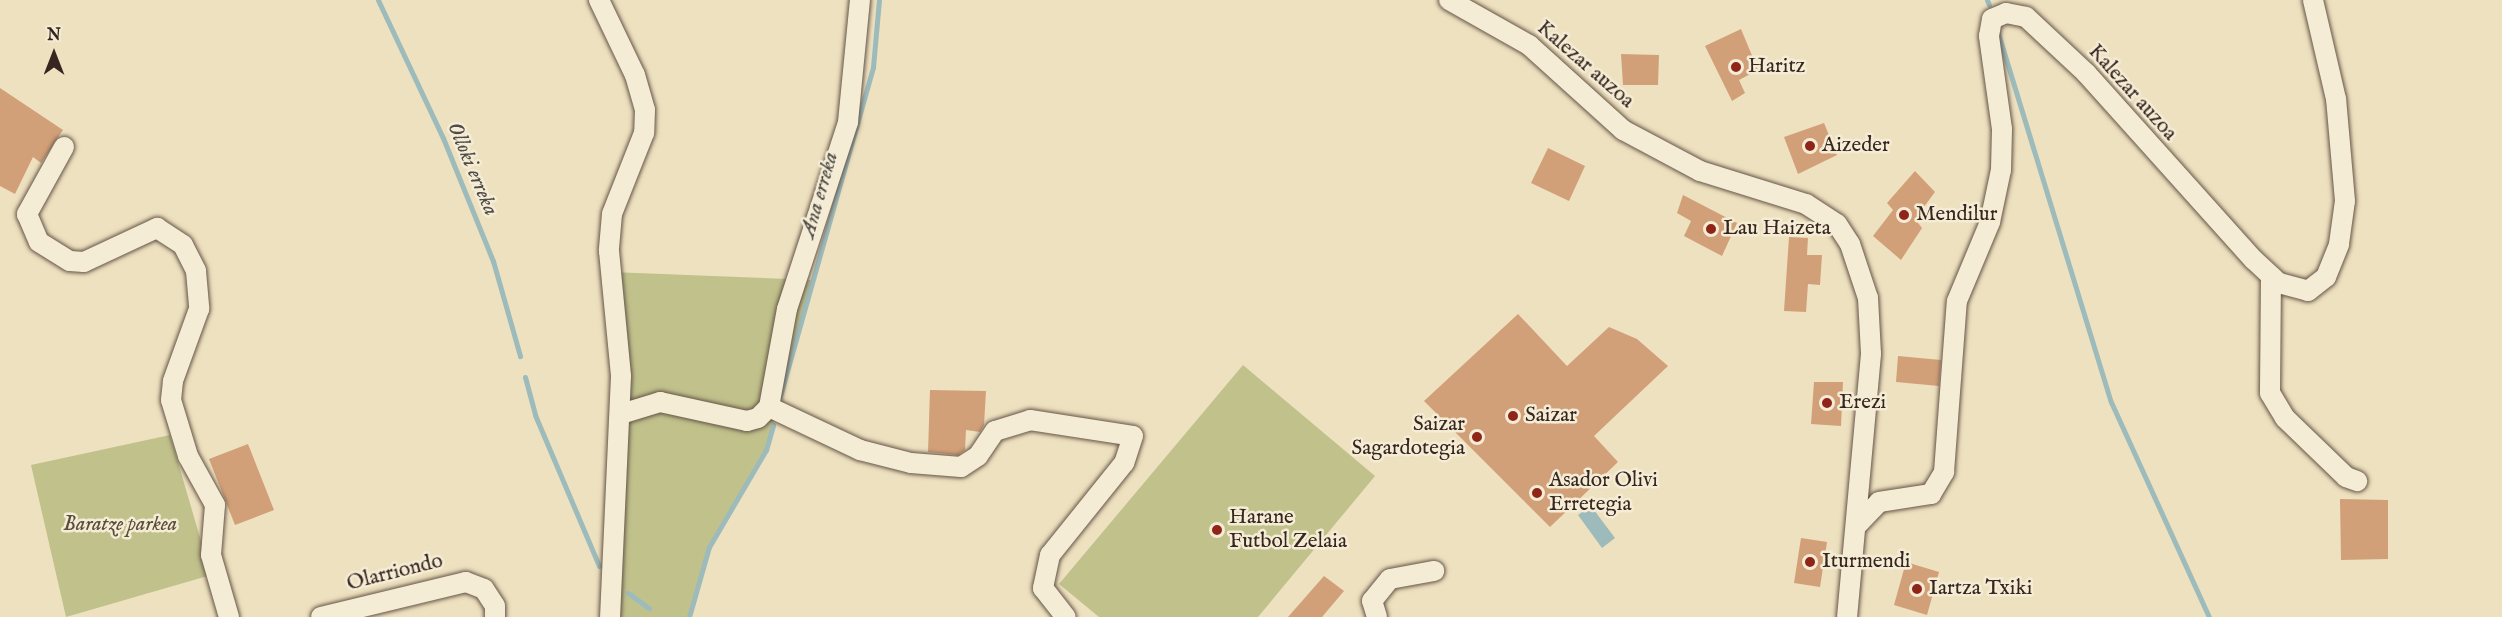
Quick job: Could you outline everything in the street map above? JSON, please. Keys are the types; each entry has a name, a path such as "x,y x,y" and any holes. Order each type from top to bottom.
{"street":[{"path":"599,0 635,75 645,110 644,133 612,214 610,242 621,414 610,617"},
{"path":"621,414 660,402 747,421 758,418 769,407 787,309 848,122 860,0"},
{"name":"Kalezar auzoa","path":"1449,0 1529,45 1623,130 1700,171 1782,194 1837,224 1860,269 1870,320 1858,524 1847,617"},
{"name":"Kalezar auzoa","path":"1858,524 1879,502 1931,494 1944,472 1958,302 1990,222 2001,170 2001,120 1989,36 1992,19 2006,14 2026,17 2086,73 2177,179 2278,283 2308,291 2326,277 2339,244 2344,212 2344,162 2336,99 2313,0"},
{"path":"64,147 27,214 39,242 70,261 84,262 157,228 183,245 196,271 199,309 173,381 171,399 188,456 215,505 211,555 229,617"},
{"path":"2271,276 2270,393 2285,418 2346,477 2357,481"},
{"path":"769,407 860,450 911,463 961,467 978,456 995,431 1030,420 1101,427 1133,436 1124,463 1050,555 1043,588 1066,617"},
{"path":"1360,617 1374,609 1390,579 1434,571"},
{"name":"Olarriondo","path":"321,617 466,582 484,589 495,606 495,617"}],"green space":[{"path":"611,272 813,280 766,450 709,547 689,617 610,617"},
{"name":"Harane Futbol Zelaia","path":"1243,365 1375,476 1258,617 1099,617 1059,584"},
{"name":"Baratze parkea","path":"170,435 211,575 66,617 31,465"}],"water":[{"path":"1591,506 1615,538 1602,548 1578,515"}],"building":[{"name":"Haritz","path":"1741,29 1758,70 1739,80 1745,93 1732,101 1705,46"},
{"path":"1621,54 1659,55 1658,85 1623,85"},
{"path":"0,88 63,130 41,163 33,157 15,194 0,186"},
{"name":"Aizeder","path":"1824,123 1837,155 1798,174 1784,137"},
{"path":"1548,148 1585,166 1569,201 1531,183"},
{"name":"Mendilur","path":"1915,171 1935,192 1915,219 1922,228 1901,260 1873,236 1893,210 1887,203"},
{"name":"Lau Haizeta","path":"1683,195 1737,223 1722,256 1684,236 1691,221 1677,213"},
{"path":"1789,237 1808,238 1807,255 1822,255 1820,285 1808,284 1806,312 1784,311"},
{"name":"Saizar","path":"1518,314 1567,366 1609,327 1637,339 1668,366 1594,436 1618,462 1550,527 1424,401"},
{"path":"1898,356 1941,360 1939,386 1896,382"},
{"name":"Erezi","path":"1814,382 1843,382 1841,426 1811,424"},
{"path":"930,390 986,391 984,425 980,432 966,430 965,450 958,455 928,452"},
{"path":"248,444 274,510 235,525 209,459"},
{"path":"2340,499 2388,500 2388,559 2341,560"},
{"name":"Iturmendi","path":"1801,538 1827,542 1820,587 1794,583"},
{"name":"Iartza Txiki","path":"1906,562 1939,572 1927,615 1894,605"},
{"path":"1324,576 1344,591 1322,617 1288,617"}],"waterway":[{"name":"Olloki erreka","path":"378,0 443,138 493,261 520,356"},
{"name":"Ana erreka","path":"780,396 873,67 879,0"},
{"path":"1987,0 1989,5"},
{"path":"1998,33 2111,402 2209,617"},
{"name":"Olloki erreka","path":"525,377 535,415 599,566"},
{"name":"Ana erreka","path":"689,617 709,547 766,450 773,425"},
{"name":"Olloki erreka","path":"628,593 649,608"}],"place":[{"name":"Haritz","path":"1736,67"},
{"name":"Aizeder","path":"1810,146"},
{"name":"Mendilur","path":"1904,215"},
{"name":"Lau Haizeta","path":"1711,229"},
{"name":"Erezi","path":"1827,403"},
{"name":"Saizar","path":"1513,416"},
{"name":"Saizar Sagardotegia","path":"1477,437"},
{"name":"Asador Olivi Erretegia","path":"1537,493"},
{"name":"Harane Futbol Zelaia","path":"1217,530"},
{"name":"Iturmendi","path":"1810,562"},
{"name":"Iartza Txiki","path":"1917,589"}]}
